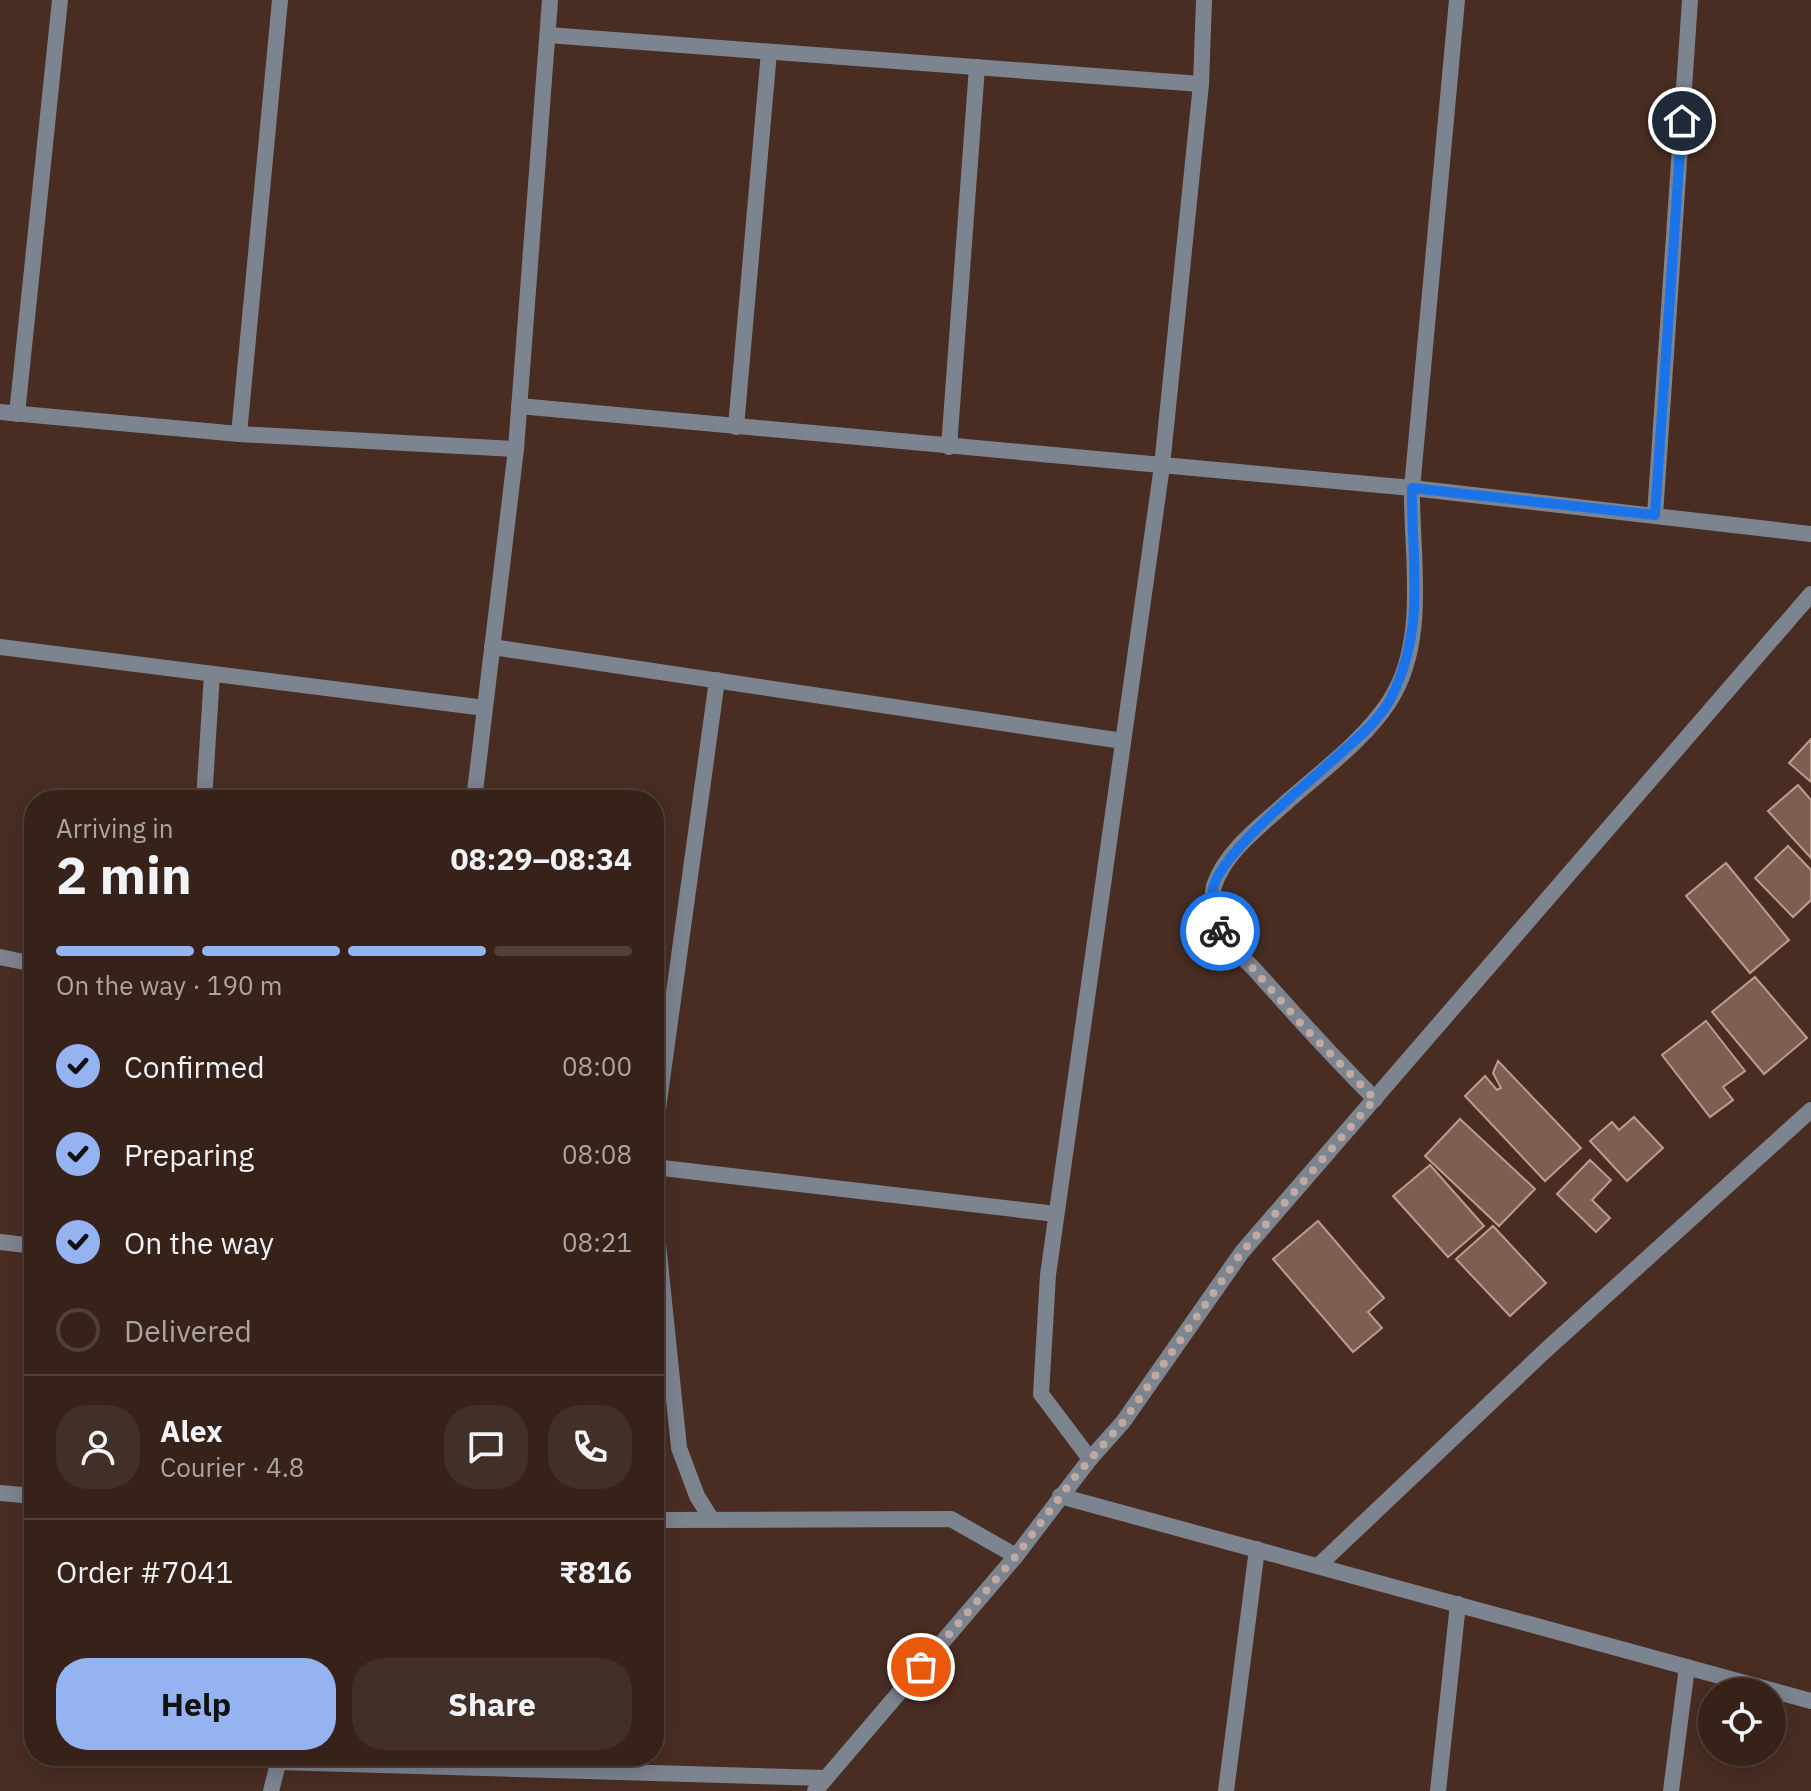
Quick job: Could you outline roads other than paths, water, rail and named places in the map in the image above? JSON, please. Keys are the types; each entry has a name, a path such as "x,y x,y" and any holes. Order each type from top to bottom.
{"street":[{"path":"60,0 9,413 239,434 516,449"},
{"path":"239,434 280,0"},
{"path":"475,790 516,449 550,0"},
{"path":"1090,1459 1041,1394 1048,1275 1162,466 1201,84 1204,0"},
{"path":"1375,1099 1303,1026 1219,931 1213,889 1224,866 1244,841 1358,738 1390,702 1407,661 1415,622 1417,587 1412,488 1457,0"},
{"path":"1655,515 1690,0"},
{"path":"548,35 1201,84"},
{"path":"736,427 769,52"},
{"path":"949,447 977,67"},
{"path":"519,406 1412,488 1811,534"},
{"path":"425,1766 820,1785 1016,1556 1060,1496 1123,1422 1242,1252 1811,594"},
{"path":"0,647 485,708"},
{"path":"492,647 1123,741"},
{"path":"205,790 212,674"},
{"path":"664,1065 717,680"},
{"path":"0,957 24,962"},
{"path":"1318,1566 1546,1350 1811,1110"},
{"path":"664,1168 1056,1214"},
{"path":"0,1242 24,1245"},
{"path":"664,1302 679,1448 697,1496 712,1520"},
{"path":"0,1493 24,1495"},
{"path":"1060,1496 1811,1701"},
{"path":"664,1520 951,1519 1016,1556"},
{"path":"1226,1791 1257,1549"},
{"path":"1438,1791 1458,1604"},
{"path":"1671,1791 1687,1667"},
{"path":"271,1791 277,1766"}]}
